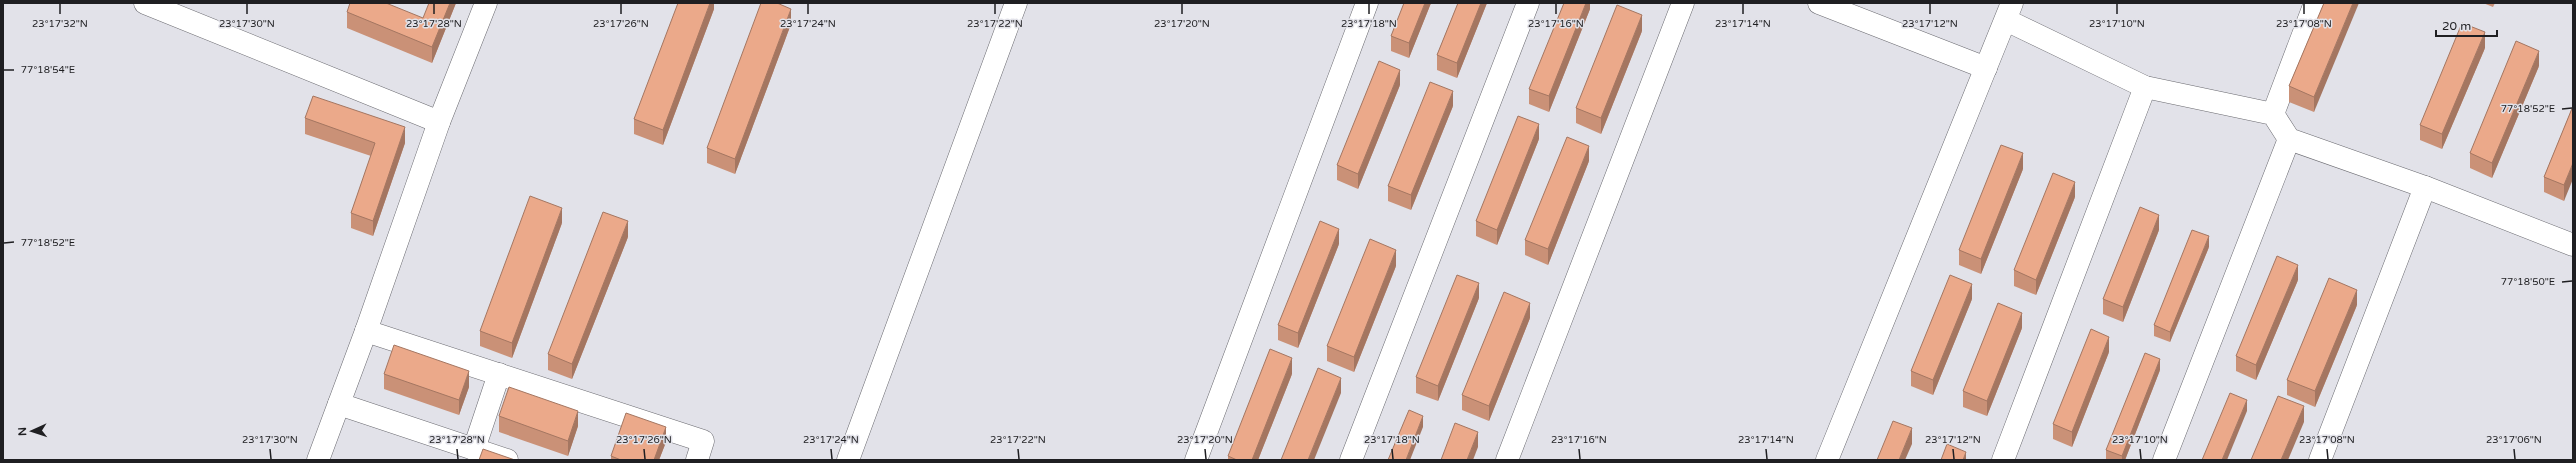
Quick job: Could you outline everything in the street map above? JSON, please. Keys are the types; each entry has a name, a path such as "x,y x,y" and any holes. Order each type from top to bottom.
{"street":[{"path":"145,3 439,122"},
{"path":"318,460 366,331 439,122 486,3"},
{"path":"848,460 1016,3"},
{"path":"1196,460 1367,3"},
{"path":"1351,460 1528,3"},
{"path":"1507,460 1683,3"},
{"path":"1819,3 1986,68"},
{"path":"2273,114 2316,3"},
{"path":"1827,460 2009,11 2145,87 2273,114 2289,139 2425,187 2573,244"},
{"path":"2003,460 2145,87"},
{"path":"2164,460 2289,139"},
{"path":"2320,460 2425,187"},
{"path":"366,331 703,441 697,460"},
{"path":"474,449 499,374"},
{"path":"339,404 507,460"}],"building":[{"path":"350,3 386,3 423,18 429,3 450,3 432,47 347,12"},
{"path":"678,3 710,3 663,130 634,119"},
{"path":"761,3 777,3 791,9 735,159 707,148"},
{"path":"1404,3 1425,3 1409,43 1391,36"},
{"path":"1458,3 1481,3 1457,63 1437,55"},
{"path":"1564,3 1586,3 1549,96 1529,89"},
{"path":"2324,3 2353,3 2314,97 2289,86"},
{"path":"1617,5 1642,15 1601,118 1576,108"},
{"path":"2462,23 2485,32 2442,134 2420,125"},
{"path":"2516,41 2539,51 2492,163 2470,153"},
{"path":"1379,61 1400,70 1358,174 1337,165"},
{"path":"1430,82 1453,91 1411,195 1388,186"},
{"path":"313,96 405,127 373,221 351,213 375,143 305,118"},
{"path":"2573,106 2573,163 2564,185 2544,177"},
{"path":"1518,116 1539,124 1497,230 1476,221"},
{"path":"1567,137 1589,146 1548,249 1525,240"},
{"path":"2001,145 2023,153 1981,259 1959,250"},
{"path":"2053,173 2075,182 2036,280 2014,270"},
{"path":"530,196 562,208 512,343 480,331"},
{"path":"2140,207 2159,215 2123,307 2103,299"},
{"path":"603,212 628,221 572,364 548,354"},
{"path":"1320,221 1339,229 1298,333 1278,325"},
{"path":"2192,230 2209,236 2170,332 2154,325"},
{"path":"1370,239 1396,250 1354,357 1327,346"},
{"path":"2277,256 2298,265 2256,365 2236,356"},
{"path":"1457,275 1479,283 1438,386 1416,377"},
{"path":"1950,275 1972,284 1933,380 1911,371"},
{"path":"2329,278 2357,290 2315,391 2287,380"},
{"path":"1504,292 1530,303 1489,406 1462,395"},
{"path":"1998,303 2022,313 1987,401 1963,391"},
{"path":"2091,329 2109,337 2072,432 2053,424"},
{"path":"394,345 469,371 459,400 384,374"},
{"path":"1270,349 1292,358 1252,460 1237,460 1228,456"},
{"path":"2145,353 2160,359 2122,456 2106,450"},
{"path":"1318,368 1341,378 1308,460 1281,460"},
{"path":"509,387 578,411 568,441 499,416"},
{"path":"2230,393 2247,400 2222,460 2202,460"},
{"path":"2278,396 2304,406 2281,460 2251,460"},
{"path":"1409,410 1423,416 1406,460 1388,460"},
{"path":"626,413 666,427 654,460 621,460 611,456"},
{"path":"1893,421 1912,428 1899,460 1877,460"},
{"path":"1455,423 1478,432 1467,460 1441,460"},
{"path":"1947,444 1966,452 1963,460 1941,460"},
{"path":"483,449 515,460 479,460"}]}
